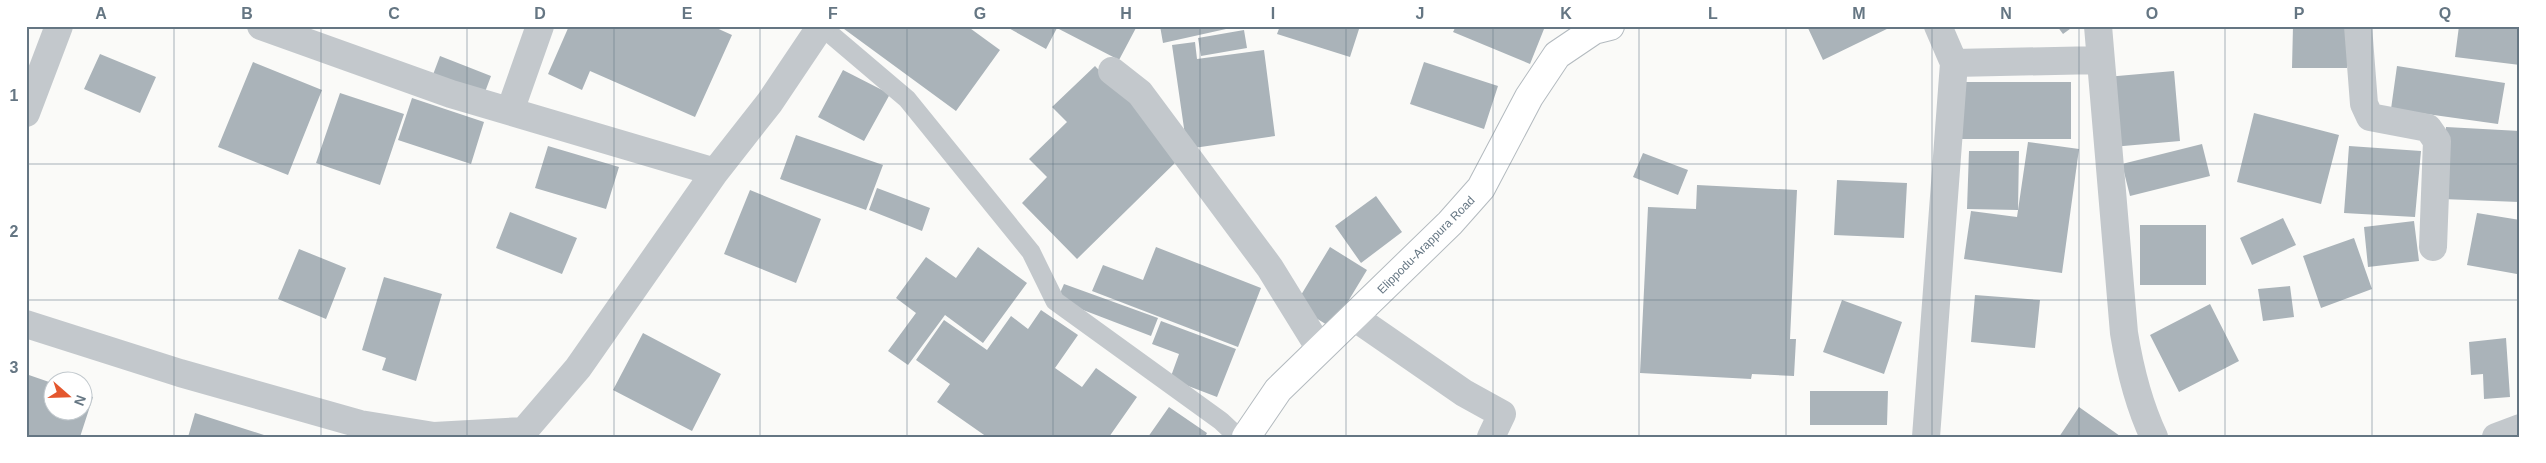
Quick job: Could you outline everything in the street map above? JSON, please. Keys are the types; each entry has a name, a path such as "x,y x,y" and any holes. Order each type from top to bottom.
{"street":[{"path":"26,113 59,26"},
{"path":"262,26 451,94 715,172"},
{"path":"510,111 540,26"},
{"path":"26,324 208,381 360,424 434,436 524,431 578,368 715,172 770,102 821,26"},
{"path":"1926,437 1954,63 1938,26"},
{"path":"2098,26 2124,333 2130,373 2141,410 2154,437"},
{"path":"2358,26 2363,95 2370,117 2428,128 2435,134 2437,141 2433,247"},
{"name":"Elippodu-Arappura Road","path":"1246,437 1278,390 1450,223 1481,188 1529,97 1557,55 1597,27"},
{"path":"1954,63 2100,60"},
{"path":"1112,70 1140,93 1270,268 1320,350"},
{"path":"1354,317 1464,393 1502,414 1491,437"},
{"path":"2496,437 2520,428"}],"lane":[{"path":"821,26 907,99 1031,252 1055,301 1221,421 1238,437"}],"building":[{"path":"569,26 712,26 732,35 695,117 590,71 582,90 548,74"},
{"path":"840,26 967,26 1000,50 956,111"},
{"path":"1005,26 1137,26 1119,60 1057,28 1046,49"},
{"path":"1160,26 1234,26 1235,27 1163,43"},
{"path":"1280,26 1360,26 1350,57 1277,34"},
{"path":"1456,26 1538,26 1544,29 1530,64 1453,32"},
{"path":"1807,26 1893,26 1823,60"},
{"path":"2057,26 2074,26 2063,34"},
{"path":"2293,26 2347,26 2347,68 2292,68"},
{"path":"2459,26 2520,26 2520,65 2455,57"},
{"path":"1244,30 1247,48 1201,56 1198,38"},
{"path":"1195,42 1197,59 1264,50 1275,136 1187,149 1172,45"},
{"path":"100,54 156,77 140,113 84,89"},
{"path":"440,56 491,76 482,100 431,80"},
{"path":"253,62 322,90 288,175 218,147"},
{"path":"1424,62 1498,86 1484,129 1410,104"},
{"path":"1095,66 1182,156 1077,259 1022,203 1047,177 1029,159 1067,122 1052,107"},
{"path":"2397,66 2505,83 2498,124 2391,109"},
{"path":"843,70 890,94 864,141 818,117"},
{"path":"2174,71 2180,141 2112,147 2106,77"},
{"path":"1960,82 2071,82 2071,139 1960,139"},
{"path":"340,93 404,114 380,185 316,163"},
{"path":"412,98 484,122 471,164 398,140"},
{"path":"2254,113 2339,135 2321,204 2237,182"},
{"path":"2446,127 2520,131 2519,202 2442,199"},
{"path":"796,135 883,165 866,210 780,179"},
{"path":"2028,142 2079,149 2062,273 1964,259 1971,211 2017,217"},
{"path":"2202,144 2210,176 2130,196 2122,164"},
{"path":"548,146 619,167 606,209 535,188"},
{"path":"2349,146 2421,151 2415,217 2344,213"},
{"path":"1969,151 2019,151 2018,210 1967,209"},
{"path":"1643,153 1688,170 1678,195 1633,177"},
{"path":"1837,180 1907,183 1904,238 1834,235"},
{"path":"1697,185 1797,190 1790,339 1796,339 1794,376 1752,374 1751,379 1640,373 1648,207 1696,209"},
{"path":"877,188 930,208 922,231 869,210"},
{"path":"750,190 821,219 796,283 724,254"},
{"path":"1376,196 1402,232 1361,263 1335,226"},
{"path":"510,212 577,238 562,274 496,248"},
{"path":"2477,213 2520,220 2520,257 2517,274 2467,265"},
{"path":"2283,218 2296,245 2252,265 2240,238"},
{"path":"2414,221 2419,261 2368,267 2364,227"},
{"path":"2140,225 2206,225 2206,285 2140,285"},
{"path":"2354,238 2372,289 2321,308 2303,256"},
{"path":"978,247 1027,283 983,343 945,315 908,365 888,351 916,313 896,298 926,257 956,278"},
{"path":"1156,247 1261,288 1238,347 1092,291 1103,265 1143,280"},
{"path":"1330,247 1367,270 1332,328 1295,305"},
{"path":"299,249 346,268 326,319 278,299"},
{"path":"384,277 442,294 416,381 382,370 386,358 362,350"},
{"path":"1064,284 1158,318 1151,336 1057,300"},
{"path":"2290,286 2294,317 2263,321 2258,289"},
{"path":"1975,295 2040,300 2035,348 1971,342"},
{"path":"1842,300 1902,322 1884,374 1823,352"},
{"path":"2210,304 2239,361 2179,392 2150,335"},
{"path":"1041,310 1078,335 1055,368 1082,387 1096,368 1137,397 1109,437 987,437 937,402 950,384 916,360 944,320 987,350 1011,316 1028,329"},
{"path":"1161,321 1236,349 1217,397 1170,379 1179,354 1152,344"},
{"path":"643,333 721,374 692,431 613,390"},
{"path":"2506,338 2510,397 2484,399 2483,374 2471,375 2469,342"},
{"path":"26,374 42,380 42,420 86,420 80,437 26,437"},
{"path":"1810,391 1888,391 1887,425 1810,425"},
{"path":"1169,407 1207,433 1205,437 1148,437"},
{"path":"2079,407 2120,436 2059,437"},
{"path":"195,413 264,435 264,437 188,437"}]}
